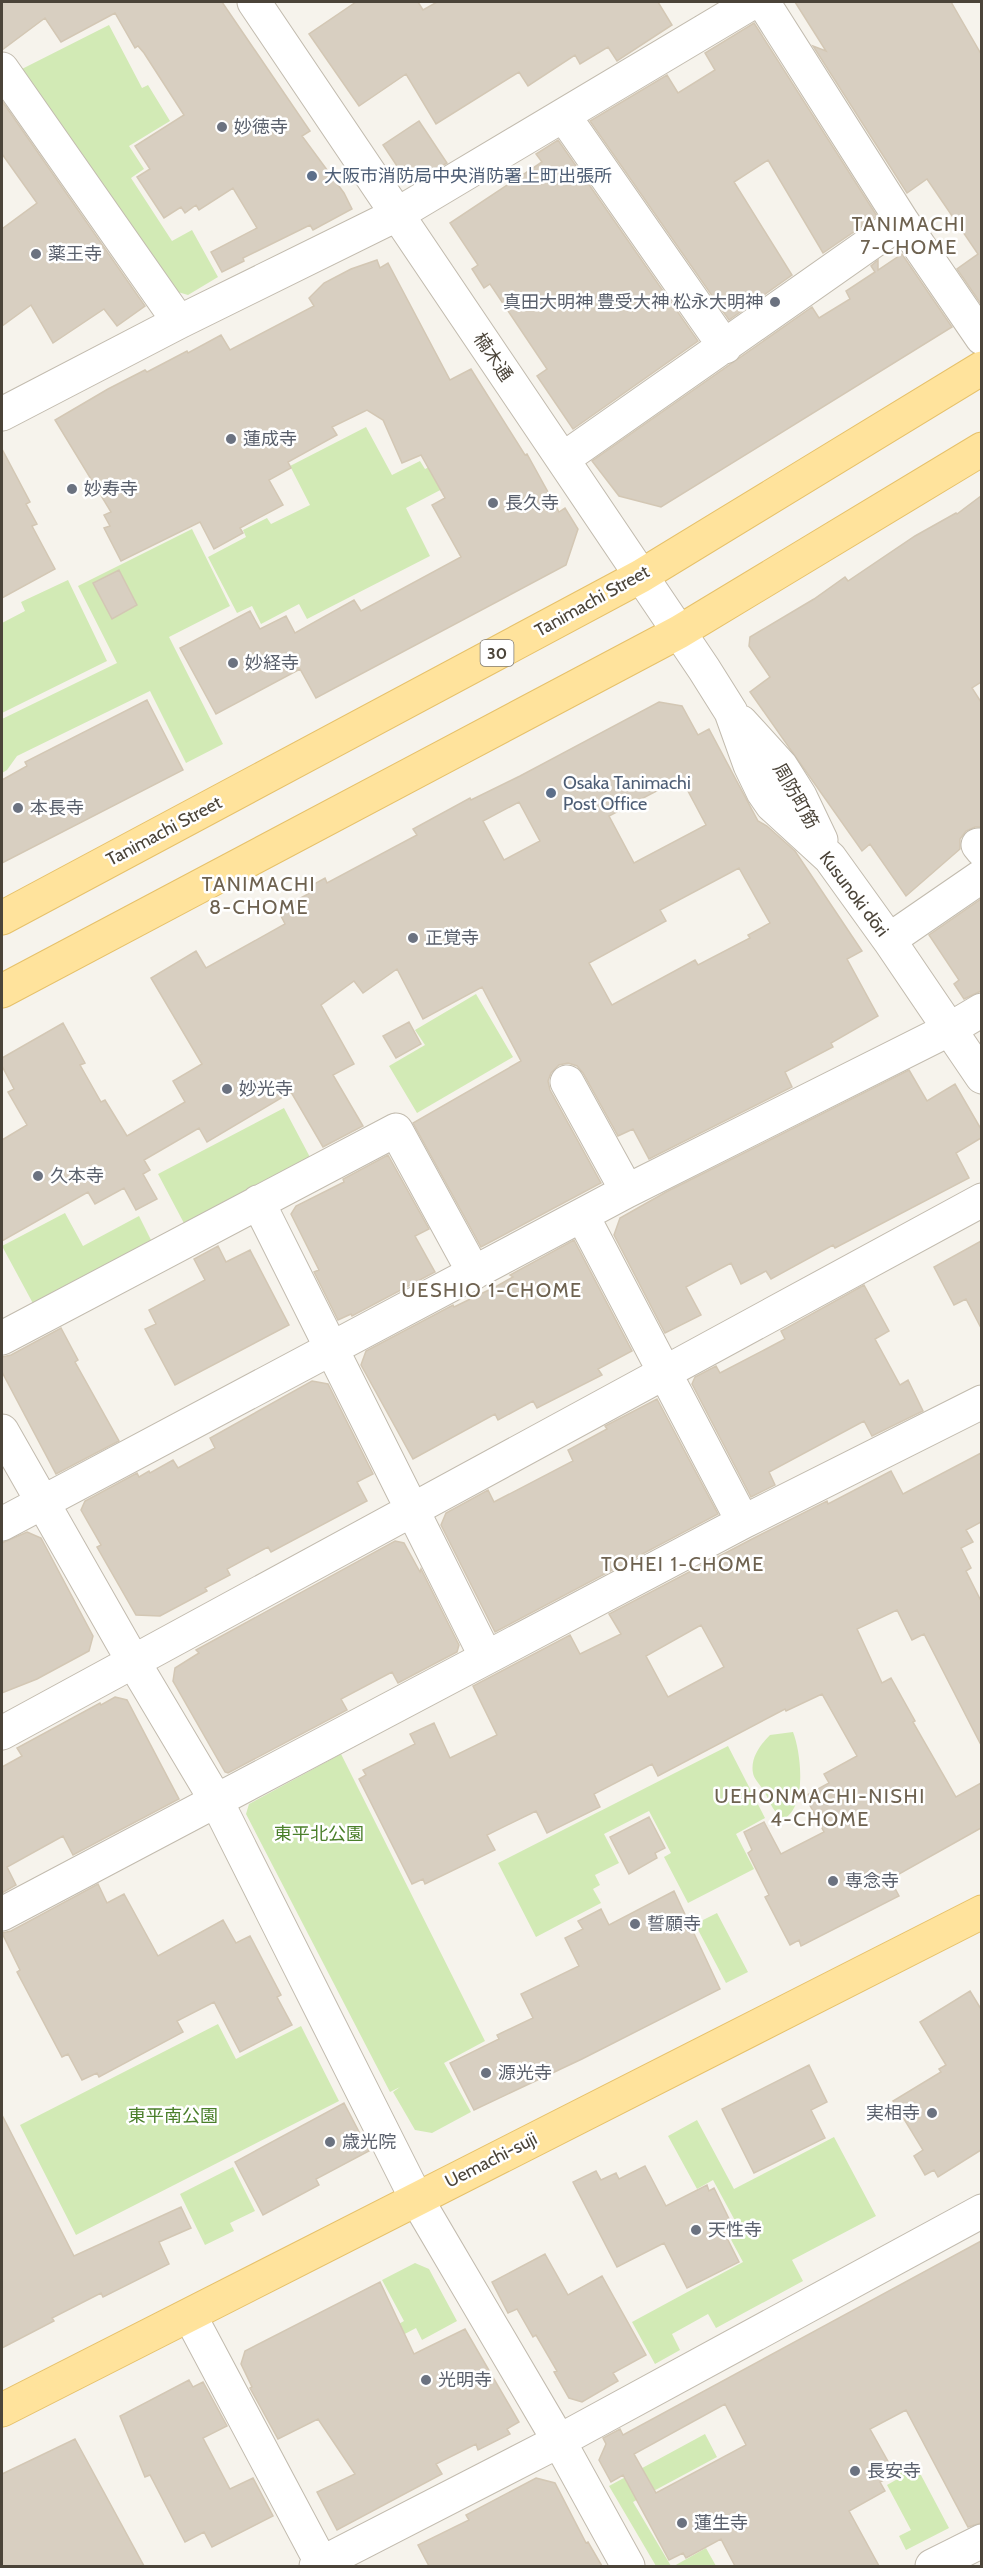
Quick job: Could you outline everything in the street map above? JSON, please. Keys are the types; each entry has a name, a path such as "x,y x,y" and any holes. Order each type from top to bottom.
{"main road":[{"name":"Tanimachi Street","path":"2,918 640,576 981,368"},
{"path":"2,991 680,632 981,449"},
{"name":"Uemachi-suji","path":"2,2410 981,1912"}],"street":[{"name":"楠木通","path":"254,2 680,632 731,712"},
{"path":"2,414 179,322 396,215 753,2"},
{"path":"763,2 902,221 981,338"},
{"path":"2,69 179,322"},
{"path":"564,116 725,347"},
{"path":"563,459 902,221"},
{"name":"Kusunoki dōri","path":"731,712 750,765 763,792 772,805 830,858 889,940 981,1077"},
{"path":"889,940 980,857"},
{"path":"2,1524 627,1191 950,1029 981,1010"},
{"path":"567,1082 627,1191"},
{"path":"2,1338 396,1130 474,1273"},
{"path":"2,1733 981,1200"},
{"path":"258,1202 333,1347 486,1657"},
{"path":"582,1215 743,1522"},
{"path":"2,1914 743,1522 981,1402"},
{"path":"2,1431 133,1661 217,1802 416,2198 559,2441 628,2566"},
{"path":"190,2316 320,2566 559,2441 981,2211"},
{"path":"932,2566 981,2541"}],"green space":[{"path":"109,25 142,88 148,85 170,121 129,146 144,169 131,178 172,241 192,230 218,277 188,295 171,290 16,72"},
{"path":"366,427 392,475 420,461 425,469 456,454 467,476 406,508 430,556 307,619 299,604 261,624 252,606 237,613 208,557 246,537 243,530 267,518 271,524 310,505 290,466"},
{"path":"192,529 230,606 169,637 223,744 186,763 150,691 17,756 2,773 2,719 117,663 78,586"},
{"path":"68,580 107,661 2,713 2,623 25,611 21,602"},
{"path":"476,994 513,1057 417,1113 389,1066 425,1045 415,1030"},
{"path":"284,1108 312,1161 186,1227 158,1174"},
{"path":"65,1213 83,1246 139,1216 154,1246 36,1309 2,1246"},
{"path":"793,1732 800,1765 799,1790 797,1802 785,1818 773,1808 755,1778 752,1767 757,1752 770,1735"},
{"path":"728,1746 765,1818 736,1834 754,1869 688,1903 664,1857 671,1853 649,1811 604,1834 619,1863 595,1875 600,1885 593,1889 601,1903 536,1937 498,1863"},
{"name":"東平北公園","path":"341,1754 485,2041 444,2063 471,2112 432,2133 415,2130 393,2092 400,2087 390,2092 246,1814 249,1804"},
{"path":"717,1913 748,1972 726,1983 695,1924"},
{"name":"東平南公園","path":"218,2024 236,2059 301,2026 339,2101 76,2235 20,2125"},
{"path":"697,2120 734,2189 834,2137 876,2216 792,2260 803,2281 716,2328 708,2314 672,2334 680,2350 655,2364 632,2322 743,2262 728,2234 739,2228 713,2180 697,2189 668,2136"},
{"path":"233,2167 255,2211 230,2223 234,2231 205,2245 180,2194"},
{"path":"415,2263 429,2269 457,2321 422,2340 416,2328 401,2336 395,2326 404,2321 382,2280"},
{"path":"705,2434 717,2457 633,2502 671,2566 656,2566 609,2486"},
{"path":"913,2460 949,2528 906,2550 899,2536 911,2530 887,2485 901,2477 897,2469"},
{"path":"706,2548 716,2566 674,2566"}],"building":[{"path":"2,2 222,2 310,131 302,136 344,193 352,209 313,230 310,225 243,258 244,261 222,272 211,252 257,228 233,188 199,210 196,205 185,213 181,207 164,218 137,177 150,169 135,146 184,115 144,53 138,46 135,48 115,13 61,42 45,18 2,50"},
{"path":"356,2 418,2 423,10 437,2 658,2 672,25 617,61 608,47 580,64 575,55 528,86 519,72 436,124 406,74 359,106 309,34"},
{"path":"795,2 951,2 981,54 981,304 957,269 978,254 927,179 907,193 813,46 826,51"},
{"path":"754,23 877,216 823,253 768,160 734,182 792,275 729,320 590,121 667,75 678,93 715,70 705,53"},
{"path":"2,101 145,306 117,326 104,309 53,343 31,305 2,326 2,229 37,203 2,154"},
{"path":"419,121 447,163 417,181 405,178 383,145"},
{"path":"558,140 698,341 573,429 537,376 547,369 490,284 484,288 472,269 478,265 450,223 542,162 536,154"},
{"path":"902,254 952,327 661,507 619,496 592,461 812,307 819,318 850,299 846,291 875,272 871,266 878,260 878,270"},
{"path":"377,260 380,268 388,263 450,380 471,369 525,455 527,454 559,512 565,508 578,529 566,565 316,698 300,669 216,714 180,648 250,611 260,629 286,616 295,633 354,600 361,611 461,557 432,505 445,498 421,455 402,463 383,420 367,410 332,427 337,435 288,462 291,468 269,480 283,505 240,528 243,533 214,549 200,522 121,561 104,528 110,526 104,515 111,512 55,420 145,370 147,372 221,335 230,350 314,306 309,298 324,283 351,269"},
{"path":"2,449 30,502 26,504 37,524 32,526 55,569 2,598"},
{"path":"981,496 981,682 972,688 981,702 981,827 966,831 960,839 960,849 906,896 870,844 862,851 750,692 770,677 749,646 750,637 814,599 845,577 848,581 915,536 957,514"},
{"path":"119,570 137,605 112,619 93,583"},
{"path":"147,700 183,770 2,863 2,780 27,766 25,762"},
{"path":"659,702 682,706 698,735 709,729 758,821 795,851 862,951 847,959 878,1016 831,1043 833,1047 785,1072 792,1087 649,1159 633,1129 618,1136 577,1066 568,1063 559,1065 551,1073 548,1081 550,1090 601,1183 481,1247 413,1123 521,1061 482,987 423,1019 397,969 363,993 354,981 321,1005 354,1064 333,1075 363,1126 323,1147 291,1092 207,1142 199,1128 144,1160 150,1170 143,1174 157,1199 136,1210 124,1188 95,1204 88,1192 2,1241 2,1140 27,1125 8,1092 14,1089 2,1066 2,1058 63,1023 85,1063 80,1065 101,1102 105,1100 127,1136 185,1102 173,1081 202,1064 151,978 196,951 206,968 285,924 278,910 310,893 307,888 325,878 327,883 417,835 413,829 470,798 471,800","holes":["681,778 706,825 634,863 609,816","519,802 540,841 504,860 483,821","739,868 770,923 748,935 750,938 698,965 695,960 612,1005 589,963 666,921 660,910"]},
{"path":"981,899 981,991 964,999 954,984 959,980 929,935"},
{"path":"409,1022 421,1044 396,1058 383,1036"},
{"path":"909,1070 927,1101 955,1084 981,1129 981,1138 956,1153 969,1178 835,1248 833,1245 771,1279 766,1271 741,1284 731,1263 686,1287 701,1315 665,1333 614,1235 620,1218 666,1192"},
{"path":"388,1155 429,1229 415,1236 435,1272 352,1316 351,1314 338,1320 314,1272 319,1270 291,1214 296,1206 344,1182 343,1179"},
{"path":"574,1240 632,1351 598,1369 602,1375 537,1408 533,1401 498,1420 495,1414 413,1459 361,1365 366,1351 453,1305 454,1307 497,1286 513,1277 510,1275"},
{"path":"981,1241 981,1328 966,1299 954,1305 934,1267"},
{"path":"218,1246 226,1262 250,1250 289,1325 175,1385 145,1329 156,1324 149,1310 205,1280 194,1259"},
{"path":"864,1285 889,1331 875,1339 900,1385 908,1380 923,1411 872,1436 864,1421 769,1472 775,1485 751,1497 692,1384 695,1377 716,1366 720,1373 785,1339 781,1331"},
{"path":"61,1328 78,1360 75,1362 119,1441 56,1474 2,1372 2,1357 11,1355"},
{"path":"312,1381 328,1384 373,1474 357,1482 367,1501 271,1552 268,1547 227,1569 230,1575 205,1588 207,1591 160,1616 136,1615 97,1547 101,1545 81,1510 85,1501 137,1473 139,1477 173,1460 178,1468 215,1448 210,1438"},
{"path":"657,1399 718,1514 495,1632 441,1525 446,1513 488,1490 494,1502 573,1461 568,1450 607,1429 605,1426"},
{"path":"981,1453 981,1522 966,1530 973,1542 961,1548 971,1568 966,1571 981,1601 981,1745 924,1634 912,1640 897,1610 857,1629 882,1683 891,1678 956,1797 981,1783 981,1828 890,1879 899,1896 801,1946 799,1940 790,1945 765,1897 769,1895 748,1853 752,1850 744,1832 764,1822 781,1854 824,1832 805,1796 829,1783 824,1774 857,1756 822,1694 786,1711 785,1709 658,1776 652,1764 594,1794 600,1807 547,1833 536,1811 487,1835 495,1850 425,1884 423,1879 412,1884 359,1779 366,1775 363,1770 415,1744 410,1734 434,1723 450,1758 497,1735 473,1686 570,1635 580,1654 621,1634 609,1614 752,1539 827,1501 828,1504 891,1471 903,1494","holes":["701,1625 724,1667 668,1697 646,1656"]},
{"path":"27,1532 41,1538 93,1636 89,1651 37,1679 2,1693 2,1543"},
{"path":"395,1541 404,1543 420,1572 421,1569 459,1645 457,1652 398,1683 392,1672 341,1699 347,1710 228,1773 225,1772 173,1681 175,1668 199,1653 196,1650"},
{"path":"115,1697 127,1700 179,1799 73,1855 63,1836 7,1867 16,1885 2,1893 2,1767 22,1756 17,1748"},
{"path":"649,1817 665,1848 655,1853 657,1858 629,1874 610,1837"},
{"path":"98,1884 107,1903 124,1894 158,1956 223,1920 236,1943 250,1936 281,1995 277,1997 292,2025 240,2052 214,2002 177,2021 183,2032 99,2077 97,2073 82,2080 68,2054 62,2057 17,1972 20,1970 2,1933 11,1931"},
{"path":"674,1891 720,1989 582,2059 474,2110 450,2063 499,2039 497,2035 533,2018 521,1994 579,1966 565,1938 583,1929 578,1921 601,1909 609,1925"},
{"path":"970,1991 981,2009 981,2150 938,2177 934,2170 925,2175 914,2156 923,2150 893,2101 941,2072 939,2069 946,2065 920,2022"},
{"path":"809,2065 827,2102 811,2110 825,2138 754,2173 722,2109"},
{"path":"344,2103 369,2151 316,2179 319,2185 263,2215 235,2162"},
{"path":"2,2115 74,2256 181,2207 191,2228 159,2242 169,2264 103,2297 101,2293 52,2318 54,2321 2,2348"},
{"path":"645,2166 666,2206 707,2185 709,2191 714,2188 732,2225 723,2230 739,2262 687,2288 664,2243 617,2267 573,2182 596,2171 601,2180 616,2173 619,2179"},
{"path":"981,2241 981,2523 968,2527 906,2410 870,2429 895,2474 880,2482 885,2491 849,2511 879,2566 735,2566 721,2539 686,2558 683,2553 669,2560 623,2475 611,2482 599,2460 606,2444 603,2438 620,2429 623,2435","holes":["725,2404 746,2445 656,2493 634,2454"]},
{"path":"545,2254 568,2295 602,2276 646,2355 613,2373 618,2381 582,2402 569,2398 554,2372 557,2371 536,2335 533,2337 517,2309 508,2313 492,2282"},
{"path":"380,2282 414,2354 465,2329 519,2422 507,2429 510,2434 478,2450 476,2444 436,2464 442,2474 337,2530 317,2492 355,2474 318,2419 278,2439 250,2388 252,2387 241,2364 245,2351"},
{"path":"189,2380 193,2387 203,2382 227,2426 203,2438 230,2489 253,2478 273,2516 212,2547 204,2532 185,2542 150,2475 145,2477 120,2416"},
{"path":"75,2439 144,2566 2,2566 2,2474"},
{"path":"536,2478 555,2483 586,2543 588,2542 602,2566 429,2566 418,2545 469,2520 466,2515"}],"place":[{"name":"妙徳寺","path":"222,127"},
{"name":"大阪市消防局中央消防署上町出張所","path":"312,176"},
{"name":"薬王寺","path":"36,254"},
{"name":"真田大明神 豊受大神 松永大明神","path":"775,302"},
{"name":"蓮成寺","path":"231,439"},
{"name":"妙寿寺","path":"72,489"},
{"name":"長久寺","path":"493,503"},
{"name":"妙経寺","path":"233,663"},
{"name":"Osaka Tanimachi Post Office","path":"551,793"},
{"name":"本長寺","path":"18,808"},
{"name":"正覚寺","path":"413,938"},
{"name":"妙光寺","path":"227,1089"},
{"name":"久本寺","path":"38,1176"},
{"name":"専念寺","path":"833,1881"},
{"name":"誓願寺","path":"635,1924"},
{"name":"源光寺","path":"486,2073"},
{"name":"実相寺","path":"932,2113"},
{"name":"歳光院","path":"330,2142"},
{"name":"天性寺","path":"696,2230"},
{"name":"光明寺","path":"426,2380"},
{"name":"長安寺","path":"855,2471"},
{"name":"蓮生寺","path":"682,2523"}],"district":[{"name":"TANIMACHI 7-CHOME","path":"909,236"},
{"name":"TANIMACHI 8-CHOME","path":"259,896"},
{"name":"UESHIO 1-CHOME","path":"492,1290"},
{"name":"TOHEI 1-CHOME","path":"683,1564"},
{"name":"UEHONMACHI-NISHI 4-CHOME","path":"820,1808"}]}
